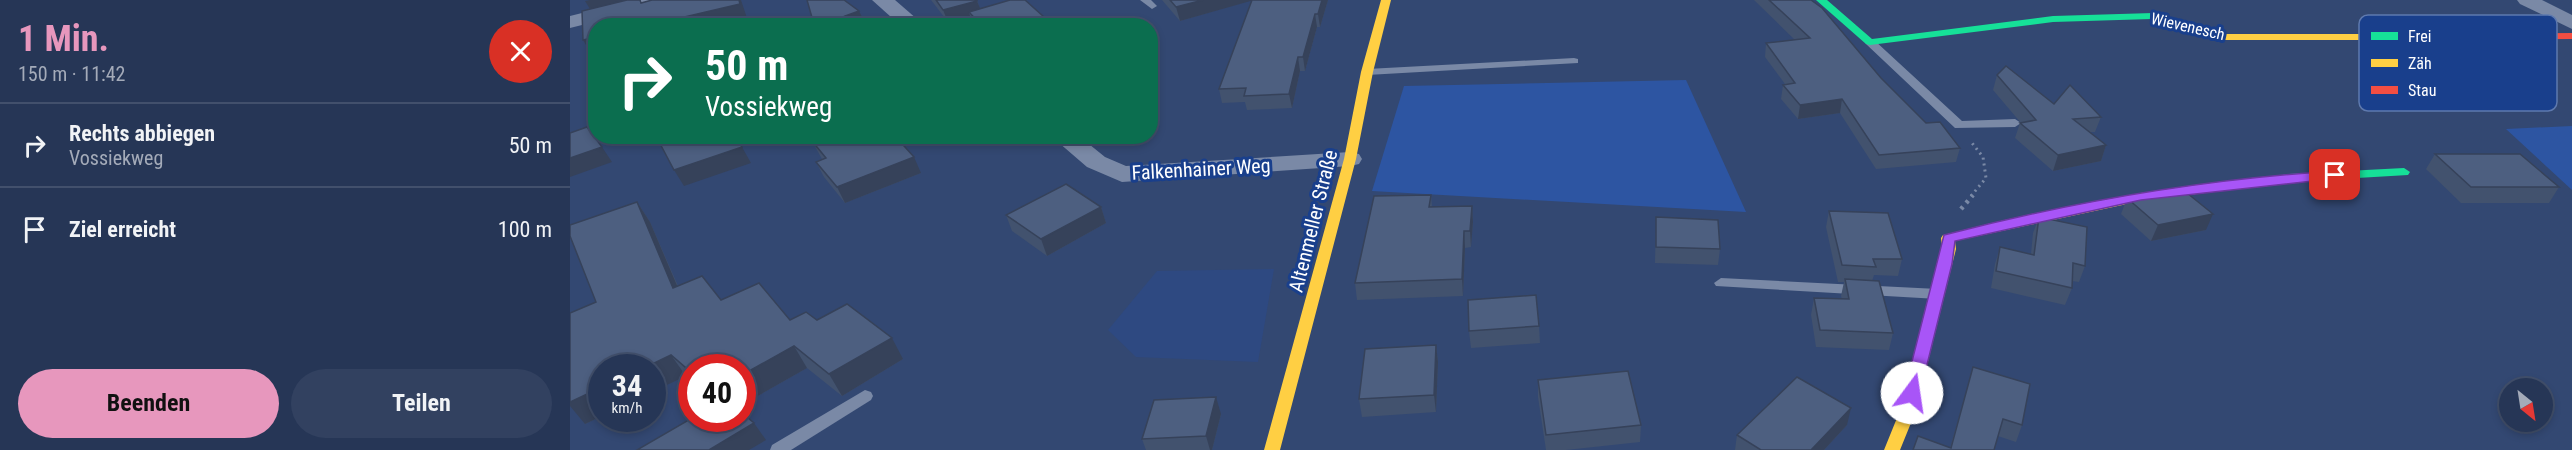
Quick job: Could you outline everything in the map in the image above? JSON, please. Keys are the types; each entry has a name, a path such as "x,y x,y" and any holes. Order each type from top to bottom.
{"street":[{"path":"570,22 659,0"},
{"path":"882,0 905,18"},
{"name":"Altenmeller Straße","path":"1272,450 1350,159 1367,72 1386,0"},
{"path":"1821,0 1870,42"},
{"path":"2527,0 2572,22"},
{"name":"Wievenesch","path":"1870,42 2053,19 2153,16 2218,37 2359,39"},
{"name":"Wievenesch","path":"2557,36 2572,36"},
{"name":"Falkenhainer Weg","path":"1072,144 1096,162 1122,174 1350,159"},
{"path":"1892,450 1907,413 1938,294 1948,238 2141,196 2289,178 2404,172"}],"lane":[{"path":"1870,42 1959,125 2015,123"},
{"path":"1367,72 1574,61"},
{"path":"1721,283 1938,294"},
{"path":"778,450 866,396"}],"path":[{"path":"1948,238 1959,211 1986,178 1983,158 1959,125"}],"shaded area":[{"path":"1686,80 1746,212 1372,191 1404,86"},
{"path":"2572,126 2572,190 2506,129"},
{"path":"1274,269 1258,362 1136,357 1108,330 1157,271"}],"building":[{"path":"627,0 640,0 641,3 652,0 739,0 740,4 680,18 588,18 588,39 583,40 582,11"},
{"path":"807,0 844,0 859,11 845,16 847,18 812,18"},
{"path":"936,0 977,0 977,1 943,10"},
{"path":"1010,0 1025,0 1045,18 975,18 969,12"},
{"path":"1170,0 1203,0 1176,7"},
{"path":"1252,0 1322,0 1318,14 1315,14 1303,57 1298,57 1289,94 1244,96 1246,88 1219,89"},
{"path":"1769,0 1811,0 1822,8 1881,78 1926,123 1940,122 1960,148 1879,155 1842,99 1800,105 1783,85 1795,83 1766,43 1810,38"},
{"path":"2006,66 2054,104 2070,85 2101,117 2073,119 2106,145 2058,155 2020,123 2036,120 1997,75"},
{"path":"587,127 588,144 600,144 602,147 570,158 570,133"},
{"path":"660,144 740,144 742,147 674,170"},
{"path":"814,144 902,144 914,157 837,187 816,162 826,158"},
{"path":"2435,154 2520,154 2559,187 2471,187"},
{"path":"1066,184 1101,207 1041,239 1006,215"},
{"path":"2182,189 2213,214 2158,225 2127,198"},
{"path":"1431,195 1429,207 1472,206 1470,231 1464,231 1462,279 1355,283 1374,196"},
{"path":"637,202 673,288 702,276 721,300 759,283 790,320 806,312 817,320 847,304 892,338 829,374 794,346 756,367 756,354 678,354 678,361 671,355 666,357 666,354 588,354 588,394 570,402 570,313 596,302 570,236 570,225"},
{"path":"1829,211 1888,213 1902,259 1873,259 1876,267 1842,265"},
{"path":"1656,217 1718,220 1720,249 1656,247"},
{"path":"2039,217 2087,227 2085,266 2073,263 2072,288 1996,271 2000,247 2034,255"},
{"path":"1845,279 1879,281 1893,333 1820,330 1814,298 1849,299"},
{"path":"1536,295 1539,326 1469,331 1468,300"},
{"path":"1436,345 1434,395 1359,399 1365,349"},
{"path":"1973,367 2030,384 2022,425 2003,419 1994,450 1913,450 1918,436 1951,448"},
{"path":"1628,371 1641,425 1546,435 1538,380"},
{"path":"1797,377 1851,408 1811,450 1761,450 1737,435"},
{"path":"1216,397 1206,436 1142,439 1154,400"},
{"path":"678,426 678,432 739,432 709,450 637,450"}],"traffic: fast":[{"path":"1821,0 1870,42 2053,19 2153,16 2162,19"},
{"path":"2238,185 2289,178 2404,172"}],"traffic: slow":[{"path":"1272,450 1350,159 1367,72 1386,0"},
{"path":"2162,19 2219,37 2359,37"},
{"path":"1892,450 1907,413 1949,249 1948,238 2141,197 2238,185"}],"traffic: jam":[{"path":"2557,36 2572,36"}],"route":[{"path":"1912,393 1945,264 1948,238 2141,196 2289,178 2335,175"}]}
